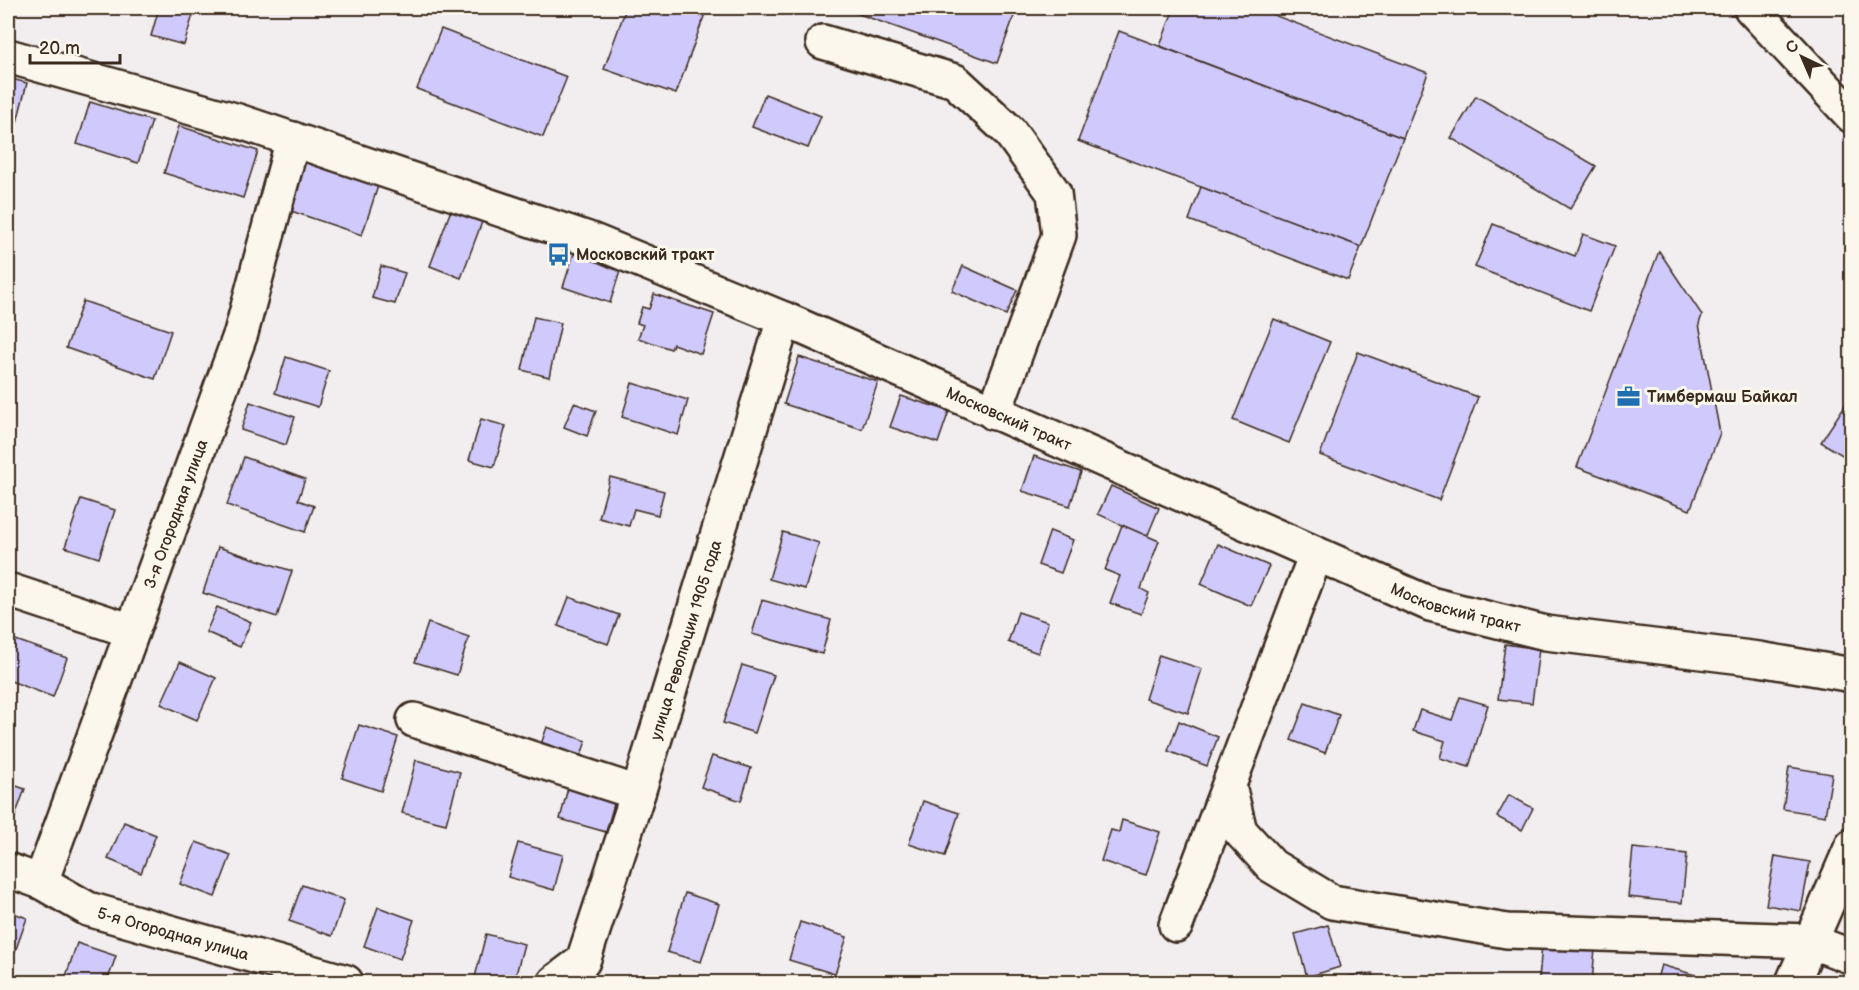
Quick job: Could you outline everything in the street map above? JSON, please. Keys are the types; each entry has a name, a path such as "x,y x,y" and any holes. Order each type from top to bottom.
{"street":[{"path":"1751,8 1851,116"},
{"path":"823,42 955,81 1009,131 1054,193 1059,235 994,413"},
{"name":"Московский тракт","path":"8,56 238,121 591,240 784,319 1430,604 1546,633 1759,659 1851,675"},
{"name":"3-я Огородная улица","path":"41,882 241,333 292,139"},
{"name":"улица Революции 1905 года","path":"555,982 583,961 638,793 784,319"},
{"path":"1176,925 1316,554"},
{"path":"8,590 132,630"},
{"path":"414,720 638,793"},
{"path":"1229,786 1240,831 1272,866 1332,902 1507,931 1810,941 1851,957"},
{"path":"1793,982 1851,846"},
{"name":"5-я Огородная улица","path":"8,870 41,882 88,909 346,982"}],"building":[{"path":"159,8 195,8 184,45 151,36"},
{"path":"626,8 707,8 676,94 604,69"},
{"path":"842,8 1017,8 997,63"},
{"path":"1174,8 1255,8 1428,73 1403,138 1160,46"},
{"path":"441,29 567,77 543,137 417,89"},
{"path":"1119,31 1403,138 1361,247 1078,141"},
{"path":"8,78 27,83 16,126 8,124"},
{"path":"765,94 821,116 808,148 752,127"},
{"path":"1476,96 1596,166 1570,209 1451,138"},
{"path":"90,102 152,121 138,163 77,144"},
{"path":"179,126 258,151 243,198 164,173"},
{"path":"304,162 378,186 362,235 288,210"},
{"path":"1201,187 1361,247 1348,280 1189,220"},
{"path":"451,210 482,222 461,278 430,266"},
{"path":"1493,224 1575,256 1583,234 1615,246 1589,311 1475,267"},
{"path":"1659,251 1702,315 1699,324 1720,433 1690,510 1577,467"},
{"path":"574,253 621,268 610,303 563,287"},
{"path":"381,266 405,273 395,304 372,298"},
{"path":"963,266 1017,290 1006,315 952,291"},
{"path":"654,294 714,314 701,354 673,344 671,349 638,338 643,325 637,323 642,307 649,309"},
{"path":"83,301 171,331 155,379 66,348"},
{"path":"534,317 561,323 549,377 522,370"},
{"path":"1274,319 1330,342 1289,443 1233,420"},
{"path":"1358,352 1478,397 1439,500 1320,455"},
{"path":"286,357 329,371 318,407 275,393"},
{"path":"799,357 878,382 862,429 784,404"},
{"path":"632,383 688,400 678,435 622,417"},
{"path":"901,396 949,411 938,443 890,427"},
{"path":"1849,399 1852,401 1852,461 1821,442"},
{"path":"250,402 295,417 286,445 241,430"},
{"path":"574,403 596,411 587,436 564,427"},
{"path":"481,419 506,426 494,467 469,460"},
{"path":"1034,456 1081,472 1070,506 1022,491"},
{"path":"244,457 305,479 298,500 314,506 305,532 227,505"},
{"path":"610,477 664,491 658,515 634,509 629,526 599,518"},
{"path":"1111,486 1159,508 1147,537 1098,514"},
{"path":"81,499 115,510 99,558 65,547"},
{"path":"1122,525 1159,541 1141,589 1149,593 1141,614 1110,603 1120,576 1105,570"},
{"path":"1050,531 1073,540 1061,573 1038,565"},
{"path":"783,532 819,543 805,589 769,579"},
{"path":"1218,544 1269,566 1251,606 1201,584"},
{"path":"218,547 292,571 277,617 203,593"},
{"path":"569,597 619,615 608,644 558,626"},
{"path":"762,600 831,620 822,654 752,634"},
{"path":"217,607 251,622 240,647 206,632"},
{"path":"1018,612 1048,622 1038,653 1008,642"},
{"path":"428,623 469,637 457,675 415,662"},
{"path":"10,638 67,658 53,697 8,680"},
{"path":"1505,644 1539,649 1532,703 1498,699"},
{"path":"1159,655 1202,669 1188,713 1145,699"},
{"path":"180,662 216,678 197,720 161,704"},
{"path":"742,665 774,675 755,733 723,723"},
{"path":"1460,697 1488,705 1469,767 1440,758 1445,741 1413,731 1420,710 1452,720"},
{"path":"1305,703 1339,715 1325,753 1291,740"},
{"path":"1179,721 1218,737 1207,766 1168,751"},
{"path":"359,725 398,737 381,791 342,778"},
{"path":"547,727 586,741 577,767 538,753"},
{"path":"712,756 751,768 741,801 701,787"},
{"path":"416,760 460,772 446,824 402,813"},
{"path":"1789,767 1832,774 1825,816 1783,809"},
{"path":"8,783 25,789 11,827 8,825"},
{"path":"569,784 616,797 606,832 560,819"},
{"path":"1509,795 1533,808 1522,830 1497,817"},
{"path":"923,801 959,813 945,856 909,844"},
{"path":"1122,820 1160,832 1146,875 1101,861 1111,830 1119,832"},
{"path":"124,822 156,835 141,873 108,859"},
{"path":"196,842 231,855 215,897 180,884"},
{"path":"518,843 563,855 554,890 508,877"},
{"path":"1633,848 1687,854 1682,903 1628,897"},
{"path":"1775,856 1810,862 1801,911 1766,905"},
{"path":"302,885 344,900 332,936 289,921"},
{"path":"685,893 719,904 701,962 667,952"},
{"path":"378,907 414,920 400,959 364,946"},
{"path":"8,911 27,918 11,963 8,961"},
{"path":"800,922 847,937 835,974 789,960"},
{"path":"1328,925 1340,967 1307,977 1295,934"},
{"path":"486,934 524,944 514,982 474,981"},
{"path":"77,943 116,956 107,982 64,982"},
{"path":"1542,944 1595,949 1592,982 1539,980"},
{"path":"1661,965 1702,977 1700,982 1656,982"},
{"path":"1373,973 1375,982 1337,982 1336,978"},
{"path":"1810,973 1840,982 1807,982"}],"place":[{"name":"Московский тракт","path":"558,254"},
{"name":"Тимбермаш Байкал","path":"1629,396"}]}
